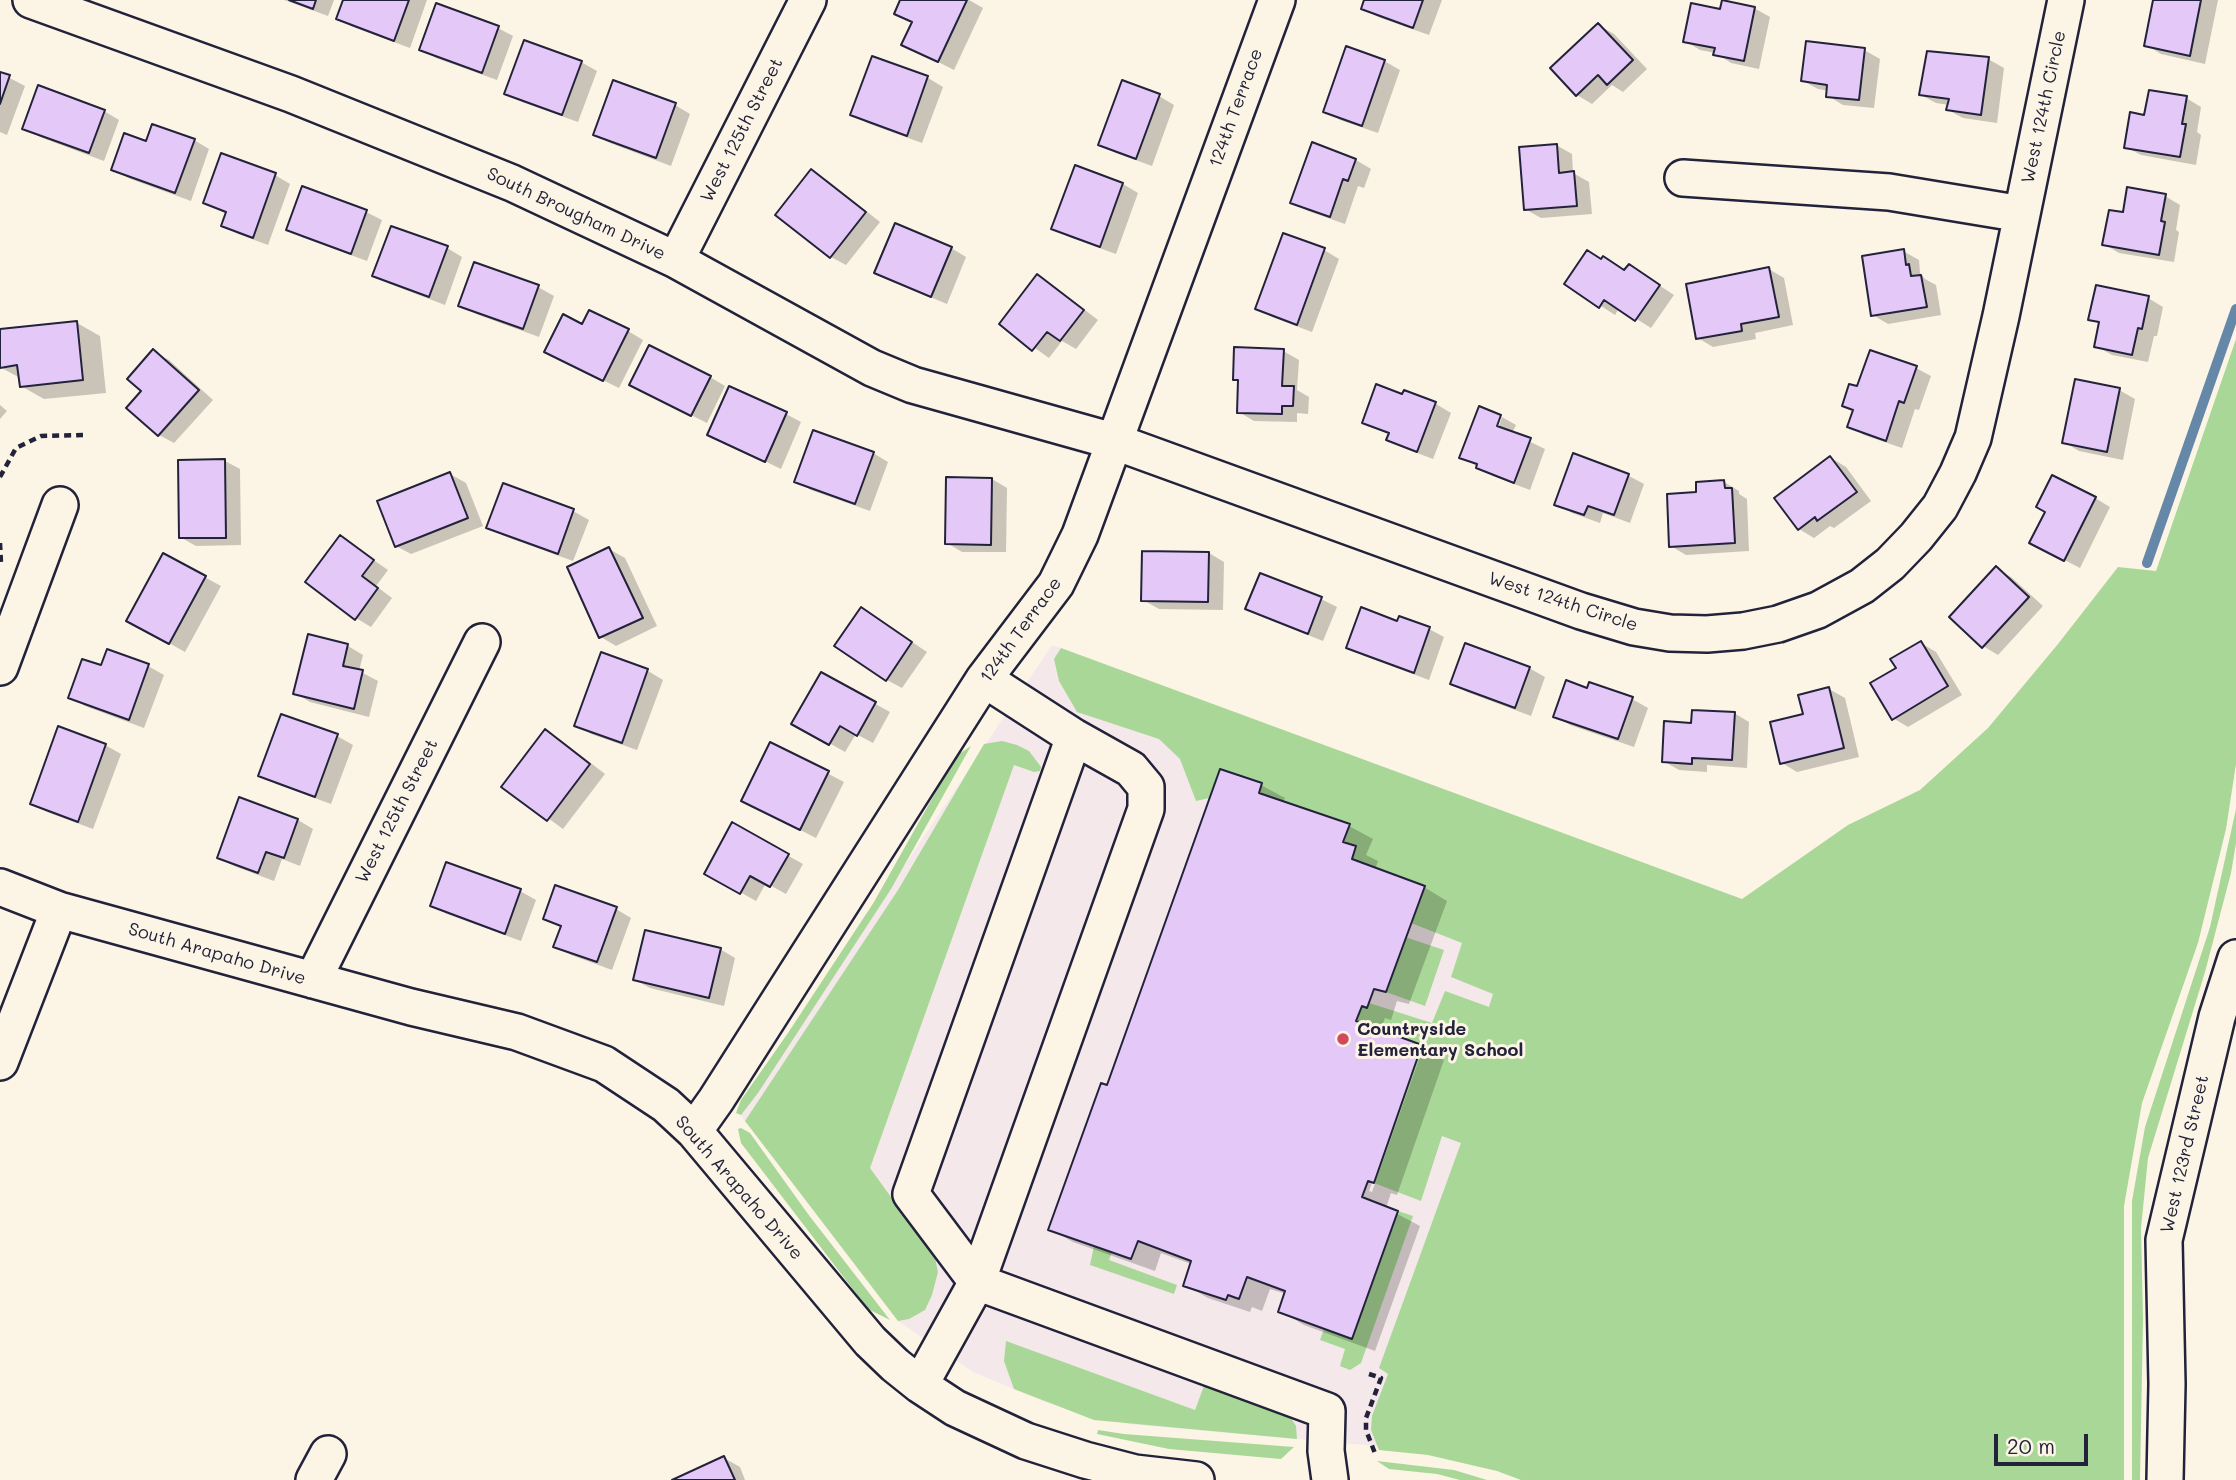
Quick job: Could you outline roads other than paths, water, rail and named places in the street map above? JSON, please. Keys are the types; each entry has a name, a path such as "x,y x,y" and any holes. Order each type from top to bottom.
{"street":[{"name":"South Brougham Drive","path":"31,0 166,47 404,138 512,183 676,260 872,368 913,385 1113,441"},
{"name":"West 125th Street","path":"676,260 808,0"},
{"name":"124th Terrace","path":"694,1131 984,679 1056,584 1080,535 1277,0"},
{"name":"West 124th Circle","path":"1113,441 1581,611 1634,627 1671,633 1743,631 1778,624 1818,610 1862,586 1916,537 1940,506 1973,438 2066,0"},
{"path":"1683,178 1889,192 2022,214"},
{"path":"0,667 60,505"},
{"name":"West 125th Street","path":"313,980 482,642"},
{"path":"920,1385 977,1282 1146,809 1146,787 1131,769 1074,737 984,679"},
{"path":"1074,737 911,1194 977,1282 1327,1410 1326,1451 1330,1480"},
{"name":"South Arapaho Drive","path":"0,887 59,910 411,1007 517,1032 604,1063 667,1105 694,1131 870,1341 920,1385 955,1408 1026,1441 1135,1473 1196,1480"},
{"path":"0,1062 59,910"},
{"name":"West 123rd Street","path":"2165,1480 2167,1384 2164,1240 2217,1017 2236,958"}],"waterway":[{"path":"2147,563 2236,309"}],"place":[{"name":"Countryside Elementary School","path":"1343,1039"}]}
